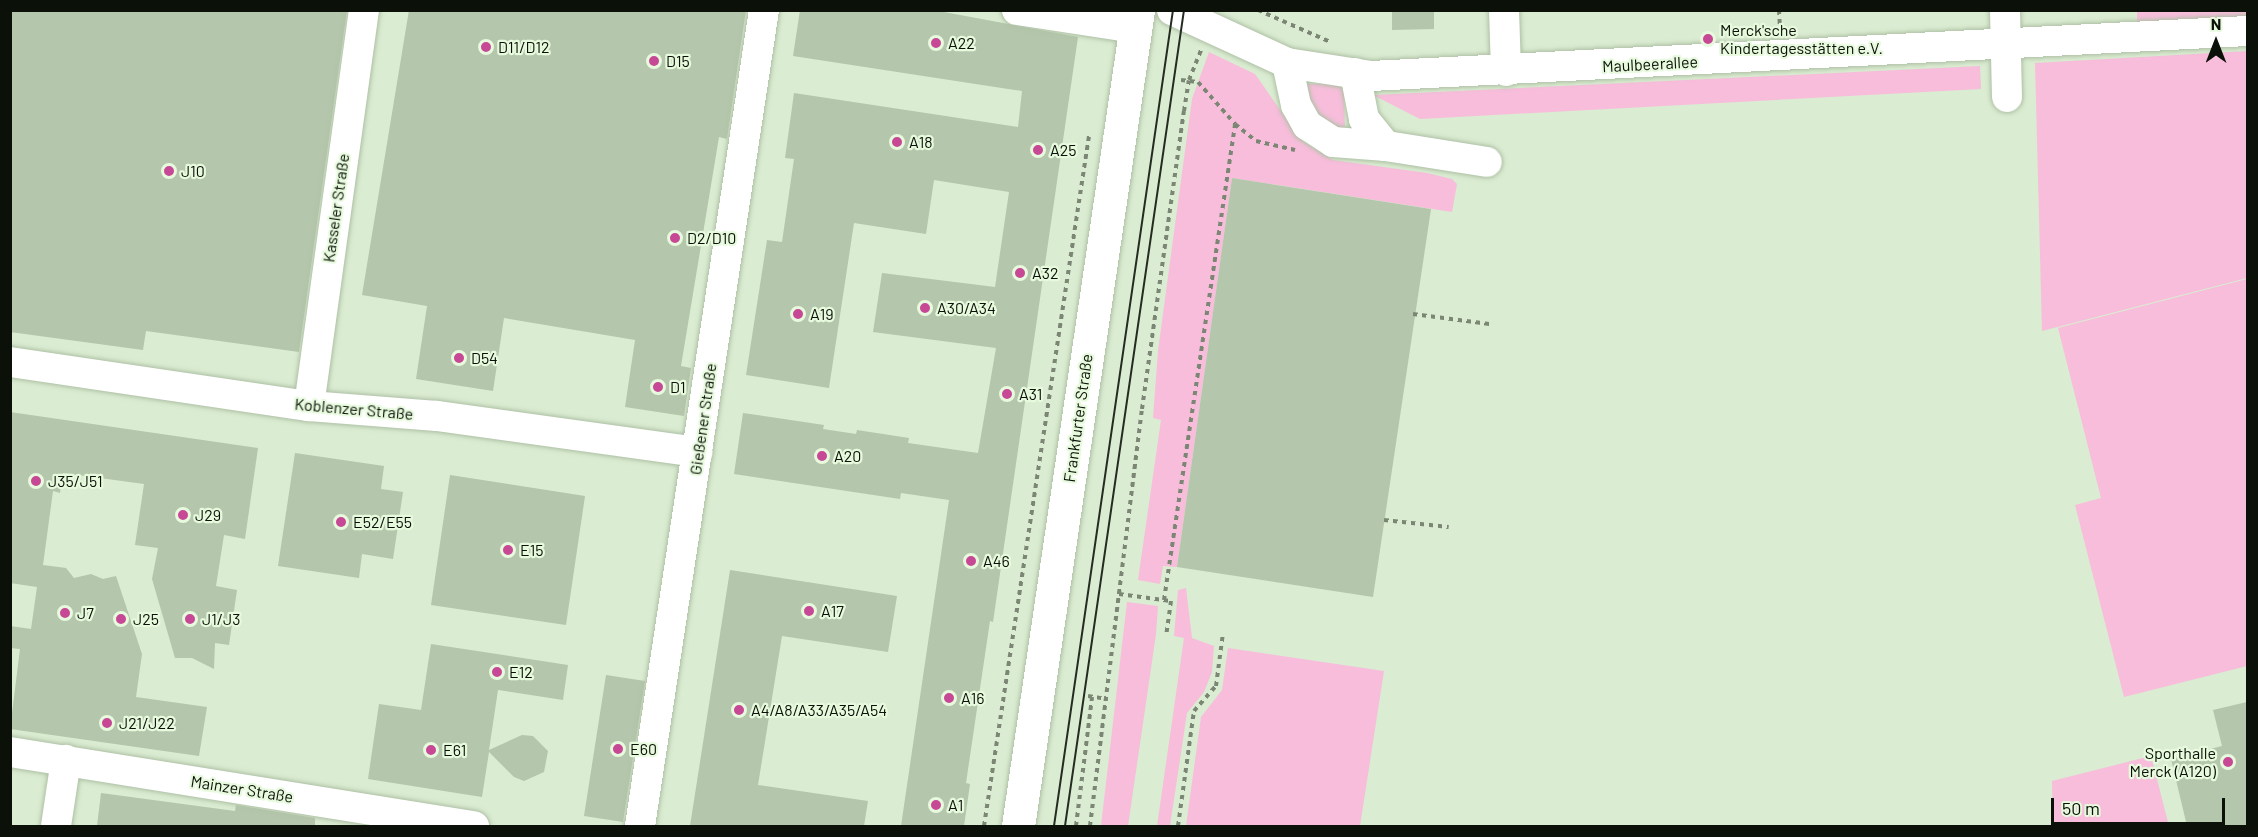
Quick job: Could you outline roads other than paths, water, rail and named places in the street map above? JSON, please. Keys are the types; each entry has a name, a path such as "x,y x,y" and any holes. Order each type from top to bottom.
{"main road":[{"name":"Frankfurter Straße","path":"1018,826 1137,19"}],"street":[{"name":"Kasseler Straße","path":"309,406 364,10"},
{"name":"Gießener Straße","path":"640,826 764,10"},
{"path":"1017,10 1137,19"},
{"name":"Maulbeerallee","path":"1172,10 1287,63 1355,74 1506,71 2006,46 2247,31"},
{"path":"1504,10 1506,71"},
{"path":"2005,10 2007,98"},
{"path":"1287,63 1296,105 1307,125 1333,142 1386,146 1487,162"},
{"path":"1355,74 1364,119 1386,146"},
{"name":"Koblenzer Straße","path":"10,363 309,406 437,416 698,452"},
{"name":"Mainzer Straße","path":"10,752 474,826"},
{"path":"56,826 66,760"}],"tram line":[{"path":"1054,826 1173,10"},
{"path":"1065,826 1184,10"}],"place":[{"name":"Merck'sche Kindertagesstätten e.V.","path":"1708,39"},
{"name":"A22","path":"936,43"},
{"name":"D11/D12","path":"486,47"},
{"name":"D15","path":"654,61"},
{"name":"A18","path":"897,142"},
{"name":"A25","path":"1038,150"},
{"name":"J10","path":"169,171"},
{"name":"D2/D10","path":"675,238"},
{"name":"A32","path":"1020,273"},
{"name":"A30/A34","path":"925,308"},
{"name":"A19","path":"798,314"},
{"name":"D54","path":"459,358"},
{"name":"D1","path":"658,387"},
{"name":"A31","path":"1007,394"},
{"name":"A20","path":"822,456"},
{"name":"J35/J51","path":"36,481"},
{"name":"J29","path":"183,515"},
{"name":"E52/E55","path":"341,522"},
{"name":"E15","path":"508,550"},
{"name":"A46","path":"971,561"},
{"name":"A17","path":"809,611"},
{"name":"J7","path":"65,613"},
{"name":"J25","path":"121,619"},
{"name":"J1/J3","path":"190,619"},
{"name":"E12","path":"497,672"},
{"name":"A16","path":"949,698"},
{"name":"A4/A8/A33/A35/A54","path":"739,710"},
{"name":"J21/J22","path":"107,723"},
{"name":"E60","path":"618,749"},
{"name":"E61","path":"431,750"},
{"name":"Sporthalle Merck (A120)","path":"2228,762"},
{"name":"A1","path":"936,805"}]}
